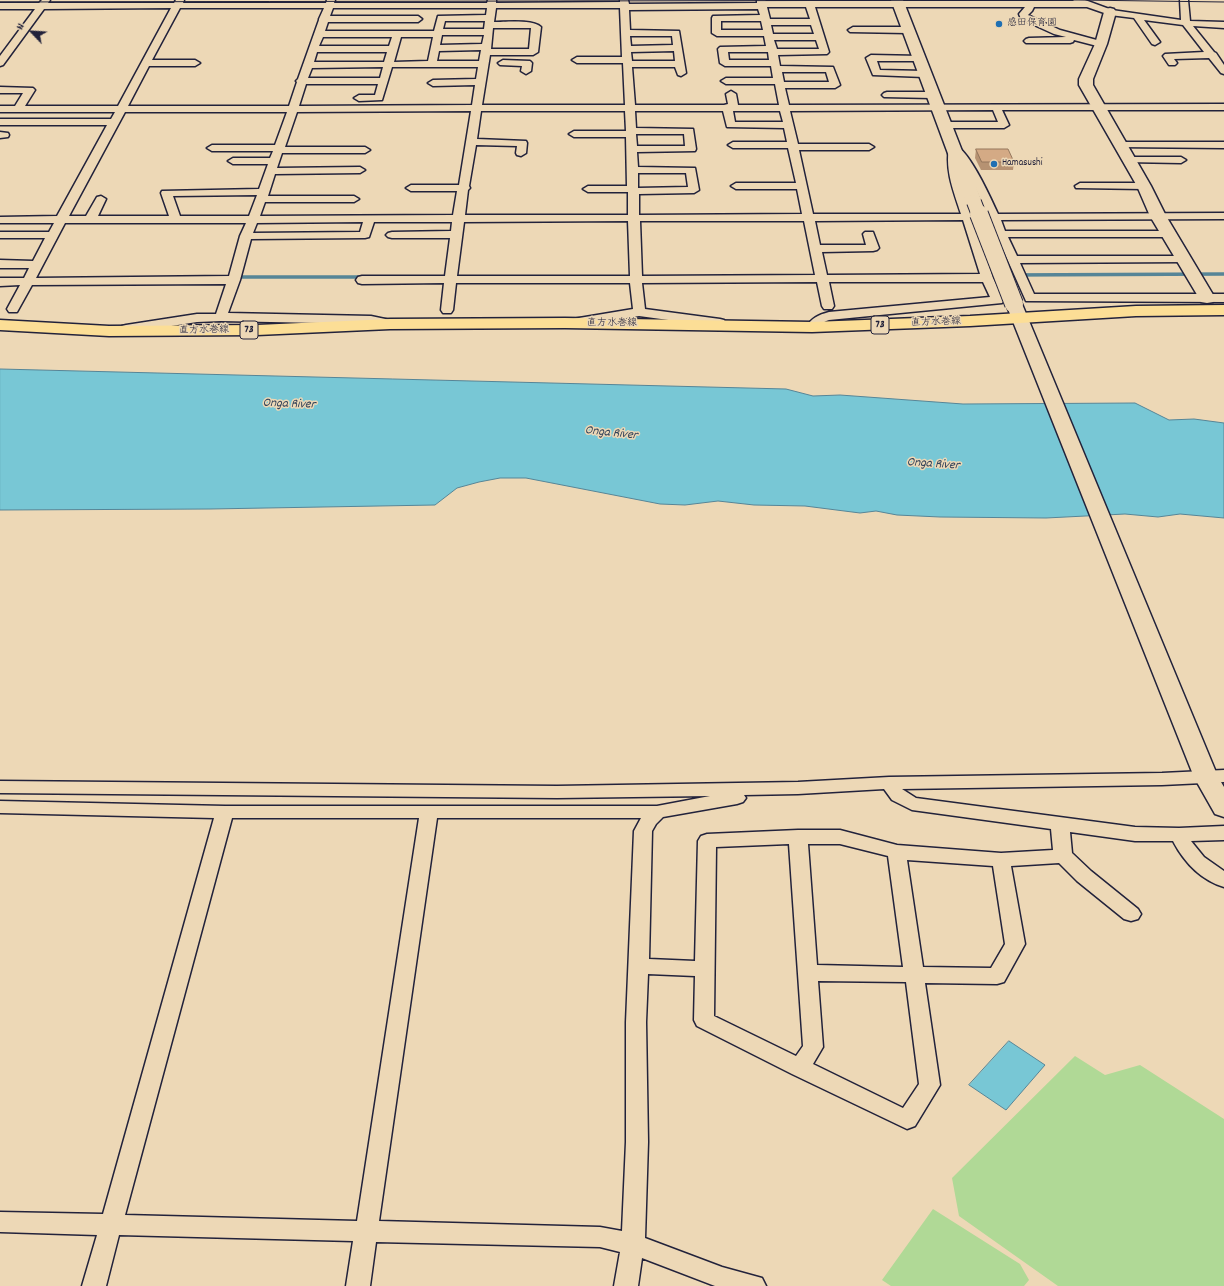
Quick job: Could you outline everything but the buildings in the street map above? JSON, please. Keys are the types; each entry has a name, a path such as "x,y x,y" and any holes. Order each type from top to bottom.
{"main road":[{"name":"直方水巻線","path":"0,325 109,331 257,330 390,324 565,323 812,327 1136,311 1224,310"}],"street":[{"path":"1077,0 1110,12 1138,17 1186,23 1224,25"},
{"path":"1184,0 1186,23 1224,70"},
{"path":"0,6 44,3 178,3 223,6 329,3 810,4 897,2 1087,4"},
{"path":"897,2 907,37 918,58 1019,316 1209,770 1221,804"},
{"path":"0,63 44,3"},
{"path":"13,310 178,3"},
{"path":"221,317 246,236 262,196 329,3"},
{"path":"447,310 456,234 492,3"},
{"path":"624,4 632,149 636,277 639,312"},
{"path":"762,4 828,306"},
{"path":"726,81 835,85 830,69 725,63 723,49 824,52 810,4"},
{"path":"1030,4 1029,9 1022,14 1024,17 1057,32 1095,42"},
{"path":"210,14 218,14 223,6"},
{"path":"1110,12 1095,42 1086,79 1086,85 1144,186 1159,218 1191,269 1207,298"},
{"path":"1138,17 1155,42"},
{"path":"428,108 435,48 441,18 489,25 536,26 534,43 486,48 435,48"},
{"path":"815,22 716,18 718,33 820,37"},
{"path":"323,19 418,19"},
{"path":"318,34 438,33 489,25"},
{"path":"854,30 907,37"},
{"path":"582,62 627,62 681,68 676,33 626,33"},
{"path":"349,98 379,98 397,34"},
{"path":"1029,40 1095,42"},
{"path":"626,48 678,48"},
{"path":"313,50 393,49"},
{"path":"1172,64 1168,56 1224,51"},
{"path":"918,58 871,58 876,74 924,74"},
{"path":"145,63 196,63"},
{"path":"433,73 483,63 527,63 526,71"},
{"path":"307,65 388,65 480,82"},
{"path":"301,81 384,81"},
{"path":"0,90 30,90 18,109"},
{"path":"731,94 731,125 789,125"},
{"path":"887,95 996,107 1224,106"},
{"path":"296,98 311,98"},
{"path":"0,109 785,108 934,101"},
{"path":"944,125 1004,125 996,107"},
{"path":"527,121 528,108"},
{"path":"39,122 47,109"},
{"path":"0,122 114,122"},
{"path":"574,134 689,131 691,149 632,149"},
{"path":"471,142 522,143 521,153"},
{"path":"733,145 869,147"},
{"path":"1121,145 1224,145"},
{"path":"212,148 365,150"},
{"path":"812,327 821,318 829,316 998,300 986,276 954,175 952,160 954,148"},
{"path":"954,148 966,161 981,189 1030,298 1224,298"},
{"path":"1129,160 1181,160"},
{"path":"233,161 272,166 360,170"},
{"path":"588,189 694,190 691,170 632,170"},
{"path":"736,186 802,186"},
{"path":"1080,186 1144,186"},
{"path":"411,188 464,188"},
{"path":"176,219 166,193 262,196 356,194 350,219"},
{"path":"90,220 101,199"},
{"path":"0,220 634,220 691,214 810,219 967,219"},
{"path":"994,219 1224,216"},
{"path":"246,236 365,235 368,220"},
{"path":"392,235 456,234"},
{"path":"816,249 873,248 869,234"},
{"path":"1001,234 1169,234"},
{"path":"0,235 52,236"},
{"path":"1013,260 1191,269"},
{"path":"0,264 37,264"},
{"path":"362,280 451,278 986,276"},
{"path":"0,282 29,279 234,278"},
{"path":"565,323 639,312 741,326"},
{"path":"109,331 197,318 221,317 371,320 390,324"},
{"path":"0,787 557,792 798,788 1209,770"},
{"path":"889,783 898,796 912,804 1135,834 1179,835 1224,833"},
{"path":"0,807 225,812 657,812 678,807 798,788"},
{"path":"94,1286 225,812"},
{"path":"358,1286 429,812"},
{"path":"626,1286 633,1244 637,1142 636,1022 643,831 649,820 657,812"},
{"path":"1060,824 1063,856 1084,876 1131,914"},
{"path":"1179,835 1185,849 1193,858 1213,874 1224,880"},
{"path":"897,852 930,1085 906,1120 704,1020 706,841 798,837 840,837 897,852 1001,860 1063,856"},
{"path":"798,837 813,1047 799,1068"},
{"path":"808,973 997,976 1015,944 1001,860"},
{"path":"639,966 704,969"},
{"path":"0,1222 600,1237 633,1244 722,1278 754,1286"}],"green space":[{"path":"1075,1056 1105,1075 1140,1065 1224,1119 1224,1286 1058,1286 959,1216 952,1178"},
{"path":"933,1209 1020,1264 1029,1280 1024,1286 891,1286 882,1280"}],"water":[{"name":"Onga River","path":"0,369 786,389 813,396 840,395 963,404 1135,403 1169,420 1194,419 1224,423 1224,518 1180,514 1158,517 1125,514 1046,518 940,517 897,515 876,511 860,513 805,506 754,505 718,501 685,505 660,504 526,478 500,478 457,488 435,505 210,509 0,510"},
{"path":"1009,1041 1045,1065 1006,1110 969,1085"}],"waterway":[{"path":"1008,275 1224,274"},
{"path":"236,277 362,277"}],"tram line":[{"path":"0,2 1078,0 1224,2"}],"place":[{"name":"感田保育園","path":"999,24"},
{"name":"Hamasushi","path":"994,164"}]}
